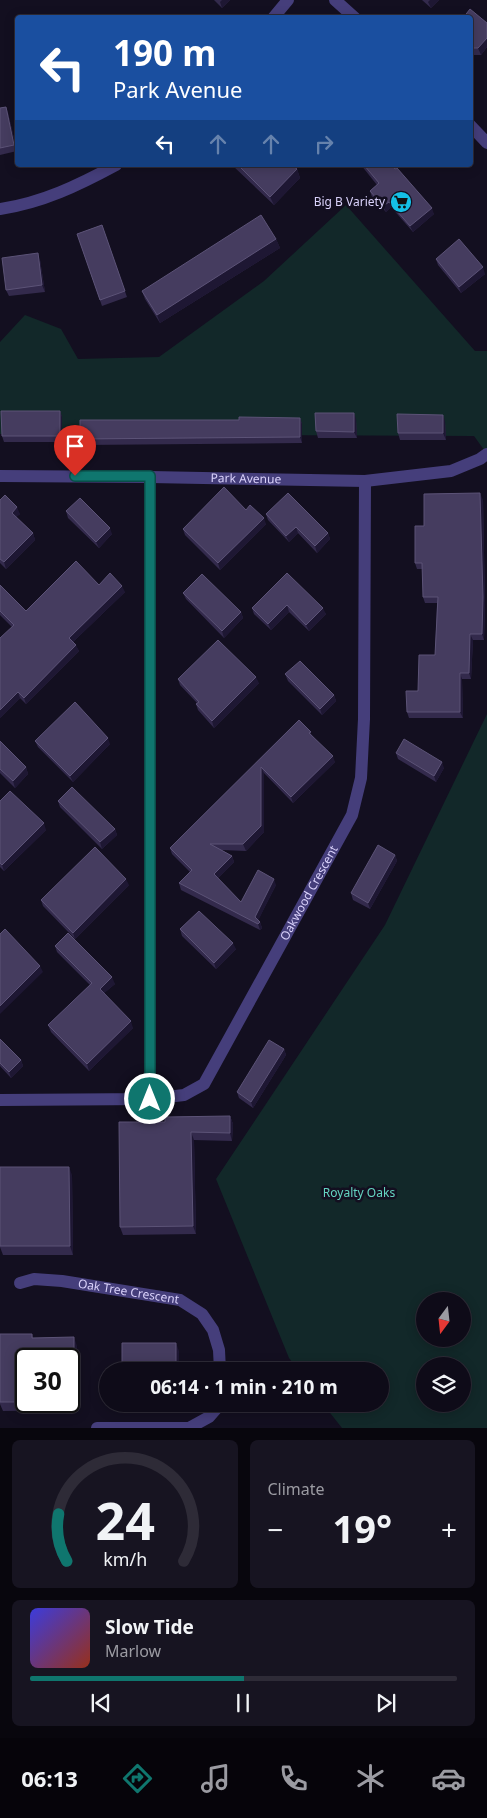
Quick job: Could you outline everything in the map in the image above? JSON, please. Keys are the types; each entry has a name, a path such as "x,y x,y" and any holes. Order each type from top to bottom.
{"street":[{"path":"276,15 288,0"},
{"path":"335,0 352,15"},
{"path":"473,128 487,143"},
{"path":"0,209 25,205 66,190 112,167"},
{"name":"Park Avenue","path":"0,476 150,476 364,481 451,471 480,459 487,454"},
{"path":"150,476 150,1099"},
{"name":"Oakwood Crescent","path":"0,1100 150,1099 184,1095 204,1084 352,815 362,778 364,719 364,481"},
{"name":"Oak Tree Crescent","path":"20,1283 34,1279 62,1281 180,1300 202,1314 214,1330 220,1362"},
{"path":"97,1428 189,1428 209,1417 213,1412"}],"green space":[{"path":"346,205 475,351 487,351 487,454 474,436 0,434 0,342 25,315 61,329 78,359 159,357 264,281"},
{"name":"Royalty Oaks","path":"487,714 487,1428 342,1428 329,1412 389,1412 389,1362 292,1362 216,1179 385,925"}],"building":[{"path":"470,9 487,23 487,38 478,48 473,48 473,15 465,15"},
{"path":"6,107 14,145 0,148 0,108"},
{"path":"240,167 294,167 297,169 270,197"},
{"name":"Big B Variety","path":"366,167 397,168 432,208 410,226 389,202 383,206 370,191 379,183"},
{"path":"261,215 276,239 157,315 142,291"},
{"path":"102,225 125,291 100,300 77,234"},
{"path":"459,239 483,267 459,287 436,259"},
{"path":"38,253 42,285 6,290 2,258"},
{"path":"1,411 60,411 60,436 2,436"},
{"path":"315,413 354,413 354,432 316,431"},
{"path":"397,414 443,415 443,433 398,433"},
{"path":"239,417 300,418 300,437 80,439 80,420 239,420"},
{"path":"224,487 246,510 250,505 264,518 218,563 183,529"},
{"path":"288,493 328,533 315,546 296,527 286,536 266,514"},
{"path":"480,493 483,597 482,634 470,634 469,673 460,673 460,712 407,712 406,691 418,691 419,655 435,655 438,597 423,597 422,563 415,563 415,526 424,526 424,494"},
{"path":"5,495 17,507 12,513 33,533 4,562 0,559 0,500"},
{"path":"80,498 110,528 96,542 66,511"},
{"path":"76,561 99,585 110,573 122,586 69,638 76,645 24,698 18,692 0,710 0,638 14,625 0,611 0,585 26,611"},
{"path":"287,573 323,608 306,625 287,605 268,624 252,608"},
{"path":"202,574 241,612 222,631 183,593"},
{"path":"218,640 256,677 212,721 196,704 199,702 178,679"},
{"path":"300,661 334,695 320,709 285,674"},
{"path":"75,702 108,738 70,776 35,741"},
{"path":"299,720 311,732 309,733 333,756 291,797 261,767 261,826 243,844 210,844 232,856 214,874 241,902 258,870 274,879 255,917 260,922 258,924 179,883 192,870 170,848"},
{"path":"404,739 442,762 434,776 396,753"},
{"path":"0,741 26,767 13,781 0,769"},
{"path":"72,787 115,829 100,842 58,801"},
{"path":"10,791 44,823 2,865 0,863 0,801"},
{"path":"378,845 395,855 368,903 351,893"},
{"path":"95,847 126,879 73,933 41,900"},
{"path":"199,911 233,943 214,963 180,929"},
{"path":"5,929 40,966 0,1006 0,934"},
{"path":"68,933 112,977 100,989 131,1021 87,1064 48,1025 92,983 55,946"},
{"path":"0,1039 21,1060 9,1072 0,1063"},
{"path":"269,1040 284,1049 251,1102 237,1092"},
{"path":"230,1116 230,1133 191,1132 193,1226 120,1227 119,1122 165,1122 165,1117"},
{"path":"0,1167 69,1167 70,1246 0,1246"},
{"path":"0,1334 32,1334 32,1338 74,1337 74,1348 15,1348 15,1402 0,1402"},
{"path":"122,1343 176,1343 176,1362 122,1362"}],"place":[{"name":"Big B Variety","path":"401,202"}],"route":[{"path":"75,476 150,476 150,1099"}]}
